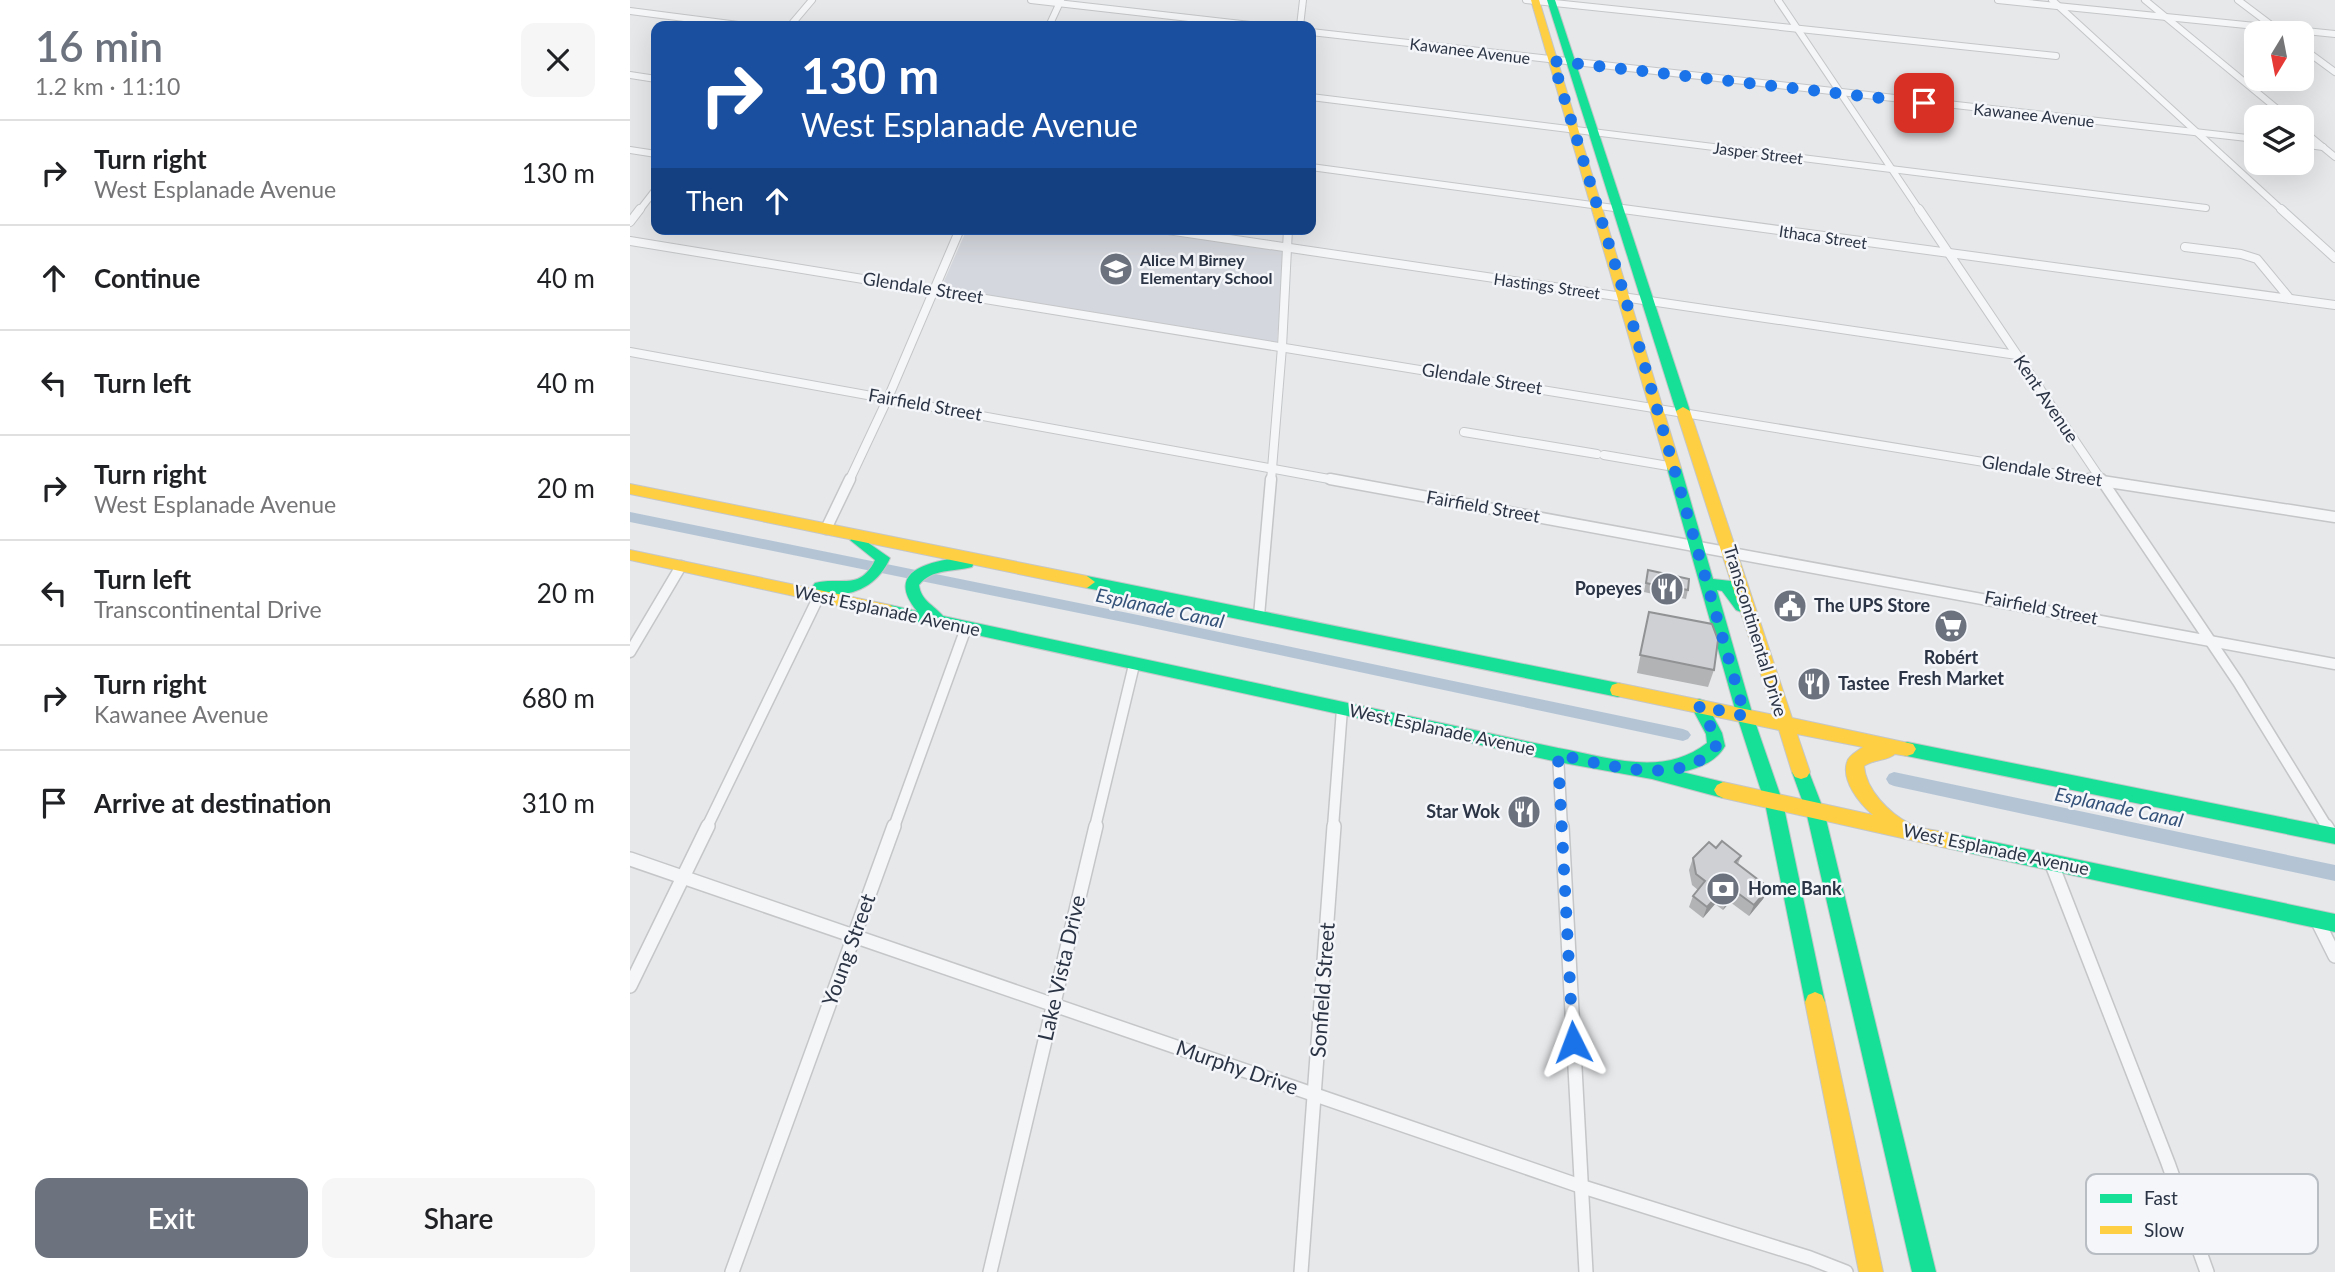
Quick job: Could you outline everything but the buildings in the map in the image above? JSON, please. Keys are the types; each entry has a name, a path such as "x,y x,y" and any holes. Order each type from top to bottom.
{"street":[{"path":"794,21 812,0"},
{"path":"1031,0 1218,21"},
{"path":"1301,21 1303,0"},
{"name":"Kent Avenue","path":"1778,0 2210,641 2334,836"},
{"path":"1998,0 2244,25"},
{"path":"2052,0 2335,258"},
{"path":"2145,0 2272,105"},
{"path":"2238,0 2266,21"},
{"path":"1540,1 2056,56"},
{"name":"Transcontinental Drive","path":"1540,1 1553,61 1625,297 1745,716 1774,803 1871,1272"},
{"name":"Transcontinental Drive","path":"1540,1 1572,63 1646,300 1685,412 1784,724 1815,811 1881,1077 1924,1272"},
{"path":"1052,21 1061,2"},
{"path":"630,11 707,21"},
{"path":"2314,32 2335,34"},
{"name":"Kawanee Avenue","path":"1316,33 2244,138"},
{"path":"2314,57 2335,72"},
{"path":"630,75 651,78"},
{"name":"Jasper Street","path":"1316,98 2206,208"},
{"path":"2314,140 2335,157"},
{"path":"2314,146 2335,148"},
{"path":"630,150 651,153"},
{"name":"Ithaca Street","path":"1316,168 2335,305"},
{"path":"630,222 651,195"},
{"path":"826,529 888,398 958,235"},
{"name":"Hastings Street","path":"1201,235 2017,355"},
{"path":"1259,617 1273,469 1288,235"},
{"name":"Glendale Street","path":"630,241 2335,517"},
{"path":"2185,247 2257,259 2290,299"},
{"name":"Fairfield Street","path":"630,352 2026,605 2335,664"},
{"path":"1464,432 1674,467"},
{"path":"630,488 2334,836"},
{"path":"717,574 750,573 836,590 865,584 879,570 883,558 875,550 844,532"},
{"name":"West Esplanade Avenue","path":"630,555 1558,755 1652,772 1774,803 2335,923"},
{"path":"946,624 921,610 910,597 909,588 916,577 932,567 953,562 1012,566"},
{"path":"630,652 681,566"},
{"path":"1708,584 1726,585 1738,603 1749,611"},
{"path":"630,986 820,596"},
{"name":"Young Street","path":"732,1272 966,628"},
{"name":"Lake Vista Drive","path":"990,1272 1135,665"},
{"path":"1652,772 1690,765 1708,755 1716,746 1714,733 1699,706"},
{"name":"Sonfield Street","path":"1301,1272 1342,709"},
{"path":"1905,831 1858,790 1853,776 1855,763 1870,752 1912,749"},
{"path":"1558,755 1586,1272"},
{"name":"Murphy Drive","path":"630,859 1580,1186 1810,1258 1846,1272"},
{"path":"2051,862 2172,1174"},
{"path":"2316,918 2335,956"},
{"path":"2201,1254 2207,1272"}],"shaded area":[{"name":"Alice M Birney Elementary School","path":"964,235 1181,235 1284,251 1277,343 941,288"}],"waterway":[{"name":"Esplanade Canal","path":"630,517 1138,620 1683,735"},
{"name":"Esplanade Canal","path":"1894,779 2335,873"}],"traffic: fast":[{"path":"1551,0 1683,411"},
{"path":"1674,468 1745,716 1774,803 1815,1002"},
{"path":"820,587 858,585 879,568 883,558 857,540"},
{"path":"936,618 913,594 912,585 916,577 937,567 967,563"},
{"path":"1087,582 1618,690"},
{"path":"1708,584 1726,585 1741,606"},
{"path":"890,611 1558,755 1652,772 1723,790"},
{"path":"1658,771 1697,761 1716,746 1714,733 1699,706"},
{"path":"1907,749 2335,836"},
{"path":"1801,772 1815,811 1924,1272"},
{"path":"1951,841 2335,923"}],"traffic: slow":[{"path":"1535,0 1674,468"},
{"path":"1683,411 1801,772"},
{"path":"630,489 1087,582"},
{"path":"630,555 890,611"},
{"path":"1618,690 1907,749"},
{"path":"1888,751 1870,752 1855,763 1856,774 1869,801 1901,827"},
{"path":"1723,790 1951,841"},
{"path":"1815,1002 1871,1272"}],"place":[{"name":"Alice M Birney Elementary School","path":"1116,269"},
{"name":"Popeyes","path":"1667,589"},
{"name":"The UPS Store","path":"1790,606"},
{"name":"Robért Fresh Market","path":"1951,626"},
{"name":"Tastee","path":"1814,684"},
{"name":"Star Wok","path":"1524,812"},
{"name":"Home Bank","path":"1723,889"}],"route":[{"path":"1573,1042 1558,755 1652,772 1690,765 1708,755 1716,746 1714,733 1699,706 1745,716 1625,297 1553,61 1924,103"}]}
